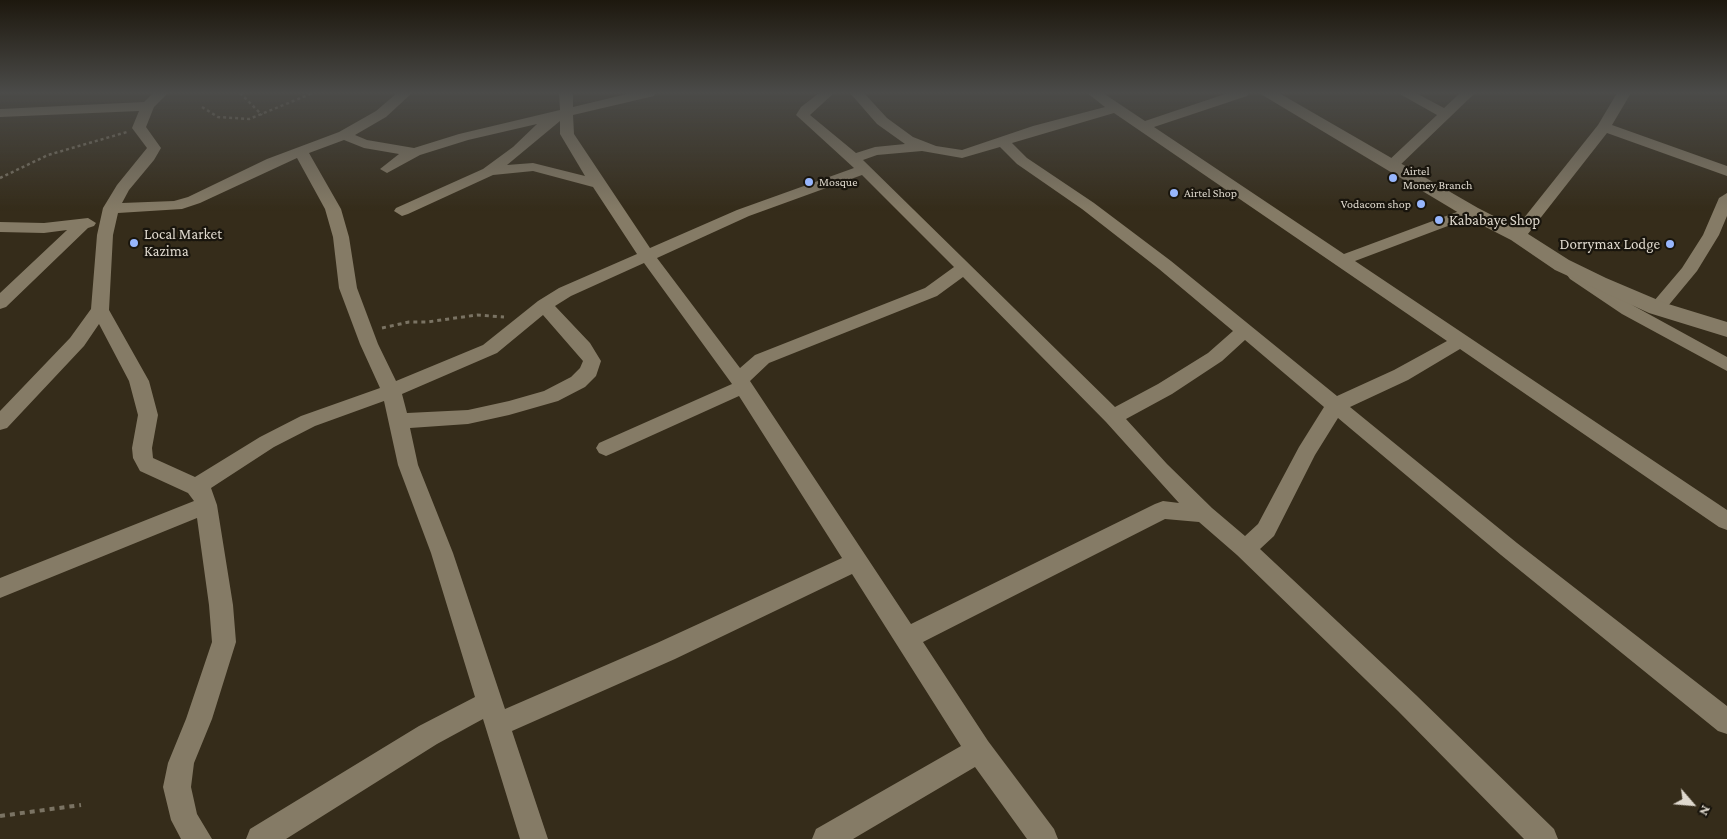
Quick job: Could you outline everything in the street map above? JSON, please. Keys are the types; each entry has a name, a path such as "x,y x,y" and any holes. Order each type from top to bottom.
{"street":[{"path":"0,423 78,342 100,310 109,215 122,188 149,157 154,148 143,132"},
{"path":"0,227 44,228 83,224 109,215 183,204 208,194 272,162 349,132"},
{"path":"387,169 398,160 415,152 480,132"},
{"path":"402,211 488,172 518,150 536,132"},
{"path":"567,132 647,256 699,328 723,357 908,637 979,750 1044,839"},
{"path":"823,132 859,163 1113,417 1165,475 1204,514 1245,548 1407,703 1544,839"},
{"path":"896,132 923,147"},
{"path":"0,588 201,496 267,442 308,421 391,392 490,349 521,326 537,310 565,292 859,163 875,151 923,147 962,154 1030,132"},
{"path":"1152,132 1233,189 1462,340 1605,440 1727,521"},
{"path":"1335,132 1471,212 1518,236 1628,310 1727,365"},
{"path":"1392,165 1427,132"},
{"path":"1518,236 1600,132"},
{"path":"1618,132 1727,171"},
{"path":"344,135 364,144 415,152"},
{"path":"1003,142 1022,161 1088,206 1165,265 1509,550 1727,722"},
{"path":"302,151 333,209 341,237 348,288 391,392 408,464 442,553 534,839"},
{"path":"488,172 533,167 600,184"},
{"path":"1657,308 1688,271 1711,235 1727,198"},
{"path":"1342,260 1471,212"},
{"path":"0,303 83,224"},
{"path":"1562,265 1598,284 1657,308 1727,330"},
{"path":"723,357 762,359 931,292 964,268"},
{"path":"100,310 139,380 148,415 142,448 143,458 147,465 201,496 221,605 224,642 200,719 182,763 177,787 185,820 198,839"},
{"path":"399,421 468,417 551,396 578,382 589,371 592,361 583,347 537,310"},
{"path":"1113,417 1165,389 1215,357 1244,331"},
{"path":"1245,548 1266,530 1306,452 1336,405 1401,375 1462,340"},
{"path":"606,448 740,383 762,359"},
{"path":"1163,510 1165,475"},
{"path":"908,637 960,613 1163,510 1204,514"},
{"path":"260,839 428,735 560,696 666,651 857,560"},
{"path":"826,839 979,750"}],"path":[{"path":"0,178 48,155 125,132"},
{"path":"365,333 409,322 427,322 477,315 511,318 537,310"},
{"path":"0,816 81,804"}],"place":[{"name":"Airtel Money Branch","path":"1393,178"},
{"name":"Mosque","path":"809,182"},
{"name":"Airtel Shop","path":"1174,193"},
{"name":"Vodacom shop","path":"1421,204"},
{"name":"Kababaye Shop","path":"1439,220"},
{"name":"Local Market Kazima","path":"134,243"},
{"name":"Dorrymax Lodge","path":"1670,244"}]}
